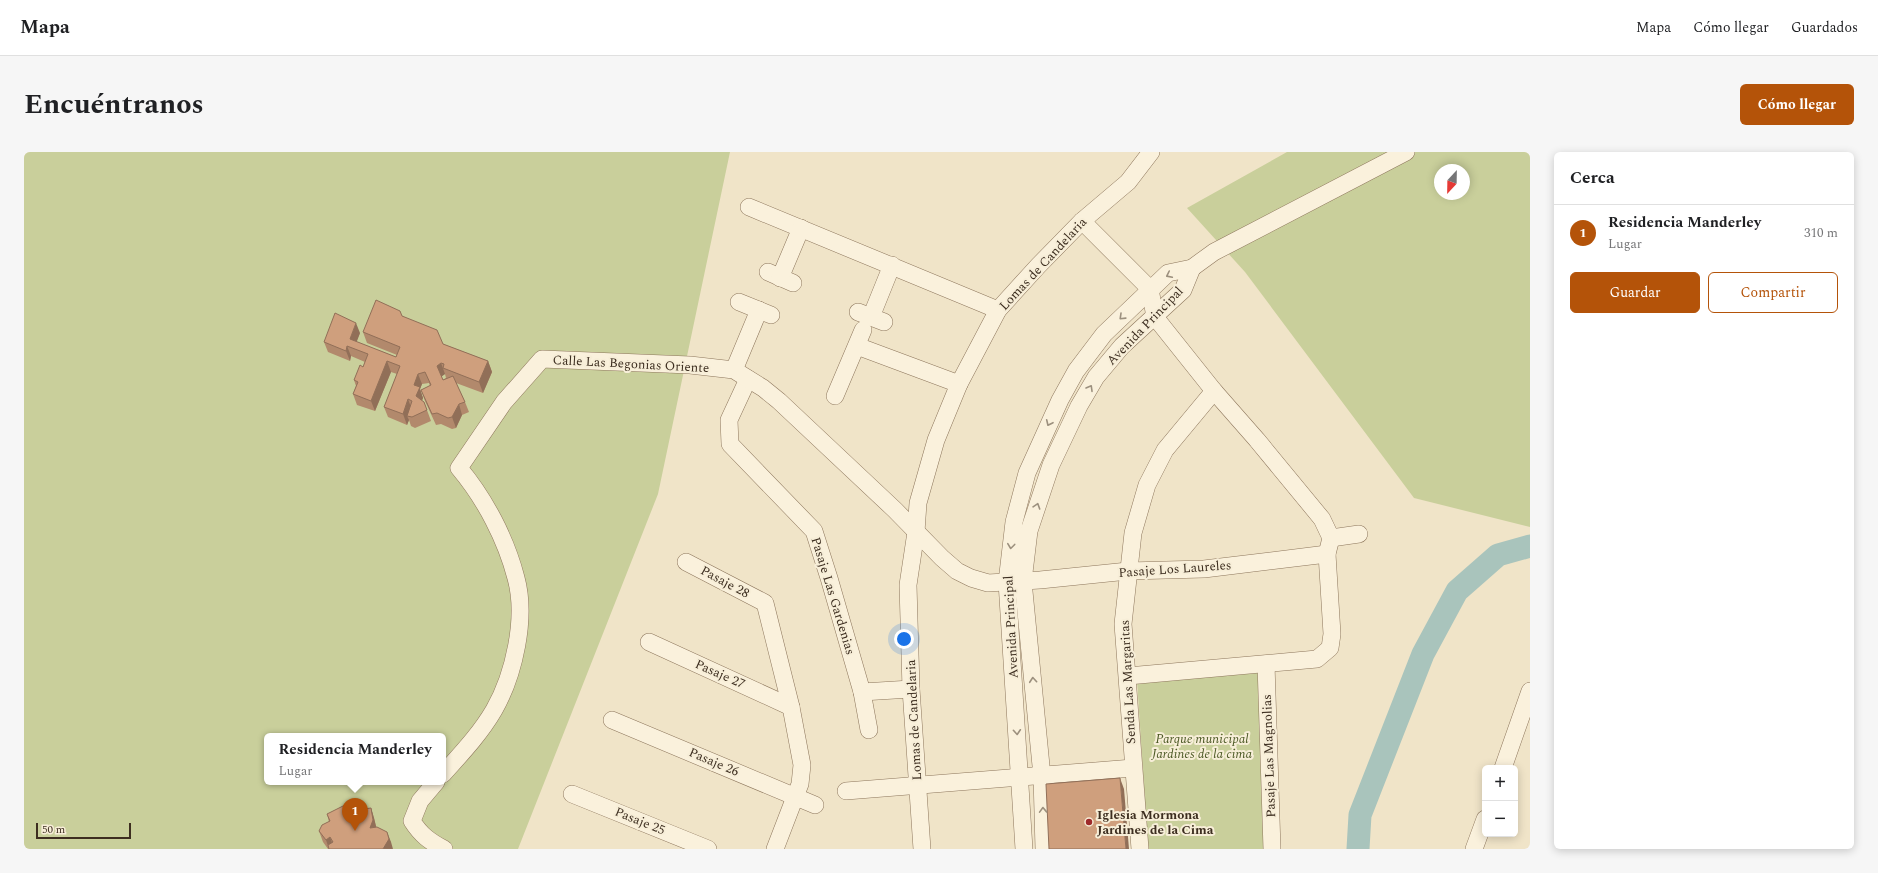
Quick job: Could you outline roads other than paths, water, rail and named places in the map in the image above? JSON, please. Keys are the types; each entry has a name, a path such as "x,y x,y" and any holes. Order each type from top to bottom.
{"street":[{"name":"Lomas de Candelaria","path":"922,849 911,689 908,585 916,532 918,503 934,447 959,384 998,310 1038,266 1082,222 1128,182 1151,152"},
{"path":"1192,268 1214,252 1406,152"},
{"path":"749,207 998,310"},
{"path":"1082,222 1150,289 1155,317 1214,391 1257,440 1322,519 1329,546 1332,634 1330,648 1317,658 1128,676"},
{"path":"780,278 800,228"},
{"path":"835,396 892,265"},
{"name":"Avenida Principal","path":"1024,849 1020,777 1014,522 1027,472 1060,400 1076,371 1104,334 1168,273 1192,268"},
{"name":"Avenida Principal","path":"1044,849 1042,776 1015,581 1051,465 1079,406 1096,377 1122,346 1183,290 1192,268"},
{"name":"Pasaje Las Gardenias","path":"739,302 765,313 741,374 729,420 730,444 814,531 862,692 869,730"},
{"path":"856,346 959,384"},
{"name":"Calle Las Begonias Oriente","path":"446,771 478,735 494,711 511,667 518,640 520,610 516,579 504,544 471,482 459,468 504,402 542,359 690,365 741,374 779,401 957,572 988,583 1015,581"},
{"name":"Senda Las Margaritas","path":"1140,849 1123,624 1133,533 1148,486 1165,450 1214,391"},
{"path":"1329,546 1359,534"},
{"name":"Pasaje Los Laureles","path":"1015,581 1128,571 1204,569 1329,546"},
{"name":"Pasaje 28","path":"686,562 765,603 791,706"},
{"name":"Pasaje 27","path":"649,642 791,706"},
{"name":"Pasaje Las Magnolias","path":"1266,664 1272,849"},
{"path":"862,692 911,689"},
{"path":"1504,765 1530,690"},
{"path":"775,849 800,784 802,765 791,706"},
{"name":"Pasaje 26","path":"612,720 815,804"},
{"path":"846,791 1133,768"},
{"path":"433,785 420,801 412,821 419,832 427,840 444,849"},
{"name":"Pasaje 25","path":"572,794 708,849"},
{"path":"1474,849 1482,827"}],"waterway":[{"path":"1358,849 1360,815 1423,654 1457,591 1498,555 1530,546"}],"place":[{"name":"Iglesia Mormona Jardines de la Cima","path":"1089,822"},
{"name":"Residencia Manderley","path":"355,831"}],"park label":[{"name":"Parque municipal Jardines de la cima","path":"1202,746"}]}
